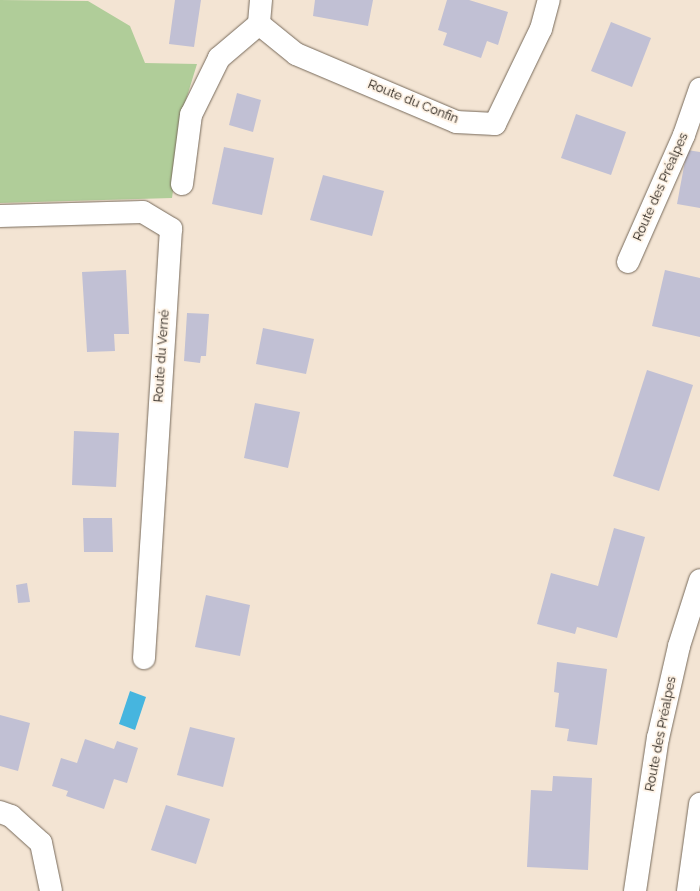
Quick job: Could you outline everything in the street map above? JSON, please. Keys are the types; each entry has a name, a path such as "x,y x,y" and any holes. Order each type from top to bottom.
{"street":[{"path":"182,184 191,115 219,58 259,24 262,0"},
{"name":"Route du Confin","path":"259,24 296,54 456,122 495,124 541,29 549,0"},
{"name":"Route des Préalpes","path":"628,262 684,135 700,89"},
{"name":"Route du Verné","path":"0,216 143,212 171,229 144,658"},
{"name":"Route des Préalpes","path":"635,891 658,738 679,646 700,580"},
{"path":"688,891 700,804"},
{"path":"0,812 11,816 41,843 51,891"}],"green space":[{"path":"0,0 88,1 130,26 145,63 197,64 185,103 172,198 0,203"}],"water":[{"path":"130,691 146,697 135,730 119,724"}],"building":[{"path":"175,0 201,0 194,47 169,44"},
{"path":"315,0 373,0 368,26 313,16"},
{"path":"447,0 469,0 508,12 498,45 487,41 481,58 443,45 447,33 438,30"},
{"path":"611,22 651,38 632,87 591,71"},
{"path":"237,93 261,100 253,132 229,125"},
{"path":"576,114 626,132 611,175 561,158"},
{"path":"224,147 274,158 262,215 212,204"},
{"path":"687,150 700,152 700,208 677,204"},
{"path":"323,175 384,191 372,236 310,220"},
{"path":"126,270 129,334 114,334 115,351 87,352 82,272"},
{"path":"665,270 700,278 700,337 652,326"},
{"path":"187,313 209,314 206,356 201,356 200,363 184,361"},
{"path":"263,328 314,339 306,374 256,364"},
{"path":"647,370 693,385 659,491 613,476"},
{"path":"255,403 300,412 288,468 244,458"},
{"path":"74,431 119,433 116,487 72,485"},
{"path":"83,518 112,518 113,552 84,552"},
{"path":"614,528 645,537 617,638 577,627 575,634 537,624 551,573 598,586"},
{"path":"27,583 30,602 18,603 16,585"},
{"path":"206,595 250,605 240,656 195,647"},
{"path":"557,662 607,669 597,745 567,741 569,729 555,727 559,693 554,692"},
{"path":"0,715 30,723 18,771 0,766"},
{"path":"190,727 235,738 223,787 177,775"},
{"path":"85,739 114,749 117,741 138,748 127,783 114,779 104,809 66,796 68,791 52,786 61,758 77,763"},
{"path":"553,776 592,778 588,870 527,867 531,790 552,791"},
{"path":"166,805 210,819 196,864 151,850"}]}
